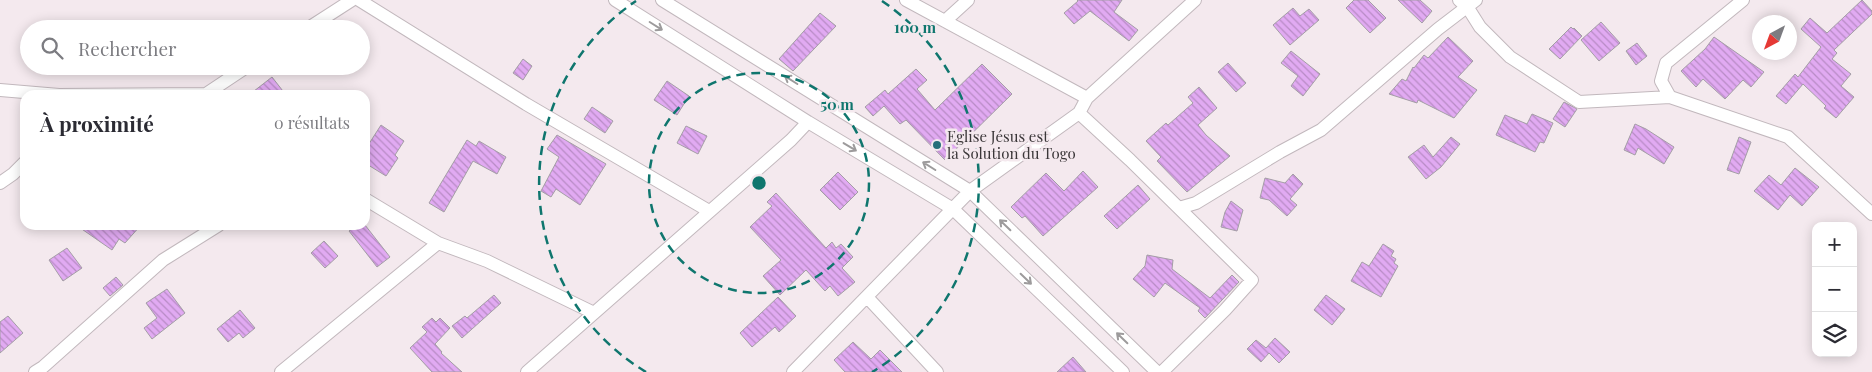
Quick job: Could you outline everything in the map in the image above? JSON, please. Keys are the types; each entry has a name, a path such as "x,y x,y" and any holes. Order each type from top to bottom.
{"street":[{"path":"321,20 352,0"},
{"path":"359,0 526,104 709,211"},
{"path":"615,0 808,122 953,209 1123,372"},
{"path":"662,0 970,191 1157,372"},
{"path":"906,0 1086,98"},
{"path":"945,21 968,0"},
{"path":"793,372 970,191 1079,113 1086,98 1194,0"},
{"path":"1670,97 1661,81 1666,63 1743,0"},
{"path":"1178,208 1196,203 1280,152 1321,130 1468,3 1480,27 1510,56 1579,102 1670,97 1788,137 1872,214"},
{"path":"213,90 235,75"},
{"path":"0,90 20,92"},
{"path":"1079,113 1252,280 1162,372"},
{"path":"527,372 791,140 808,122"},
{"path":"0,183 20,167"},
{"path":"370,202 438,243 487,261 594,313"},
{"path":"35,372 50,362 163,260 211,230"},
{"path":"281,372 438,243"},
{"path":"867,297 937,372"}],"building":[{"path":"1077,0 1122,0 1114,12 1138,30 1129,41 1090,11 1074,24 1064,13"},
{"path":"1354,0 1368,0 1386,18 1370,33 1346,8"},
{"path":"1398,0 1420,0 1432,11 1422,23"},
{"path":"1862,0 1872,11 1872,14 1834,50 1837,53 1832,59 1851,74 1841,86 1854,97 1836,118 1824,108 1826,106 1803,84 1786,104 1776,96 1795,74 1798,77 1821,47 1801,29 1810,18 1827,33"},
{"path":"1293,8 1300,16 1309,9 1319,20 1290,45 1273,25"},
{"path":"820,13 836,26 793,71 779,59"},
{"path":"1601,22 1620,43 1599,61 1581,40"},
{"path":"1571,27 1582,36 1560,59 1549,49"},
{"path":"1448,37 1473,61 1458,77 1477,90 1454,118 1418,100 1417,103 1389,94 1402,79 1406,81 1413,67 1424,55 1428,58"},
{"path":"1714,37 1764,72 1751,87 1743,80 1725,99 1703,79 1696,87 1681,71 1705,49"},
{"path":"1637,43 1647,56 1636,65 1626,51"},
{"path":"1291,51 1320,74 1303,96 1291,86 1298,76 1281,63"},
{"path":"523,59 532,66 523,80 513,73"},
{"path":"1228,63 1246,83 1236,92 1218,72"},
{"path":"982,64 1012,94 945,160 906,120 900,124 884,106 873,116 865,107 885,90 888,94 916,69 927,80 917,89 935,110"},
{"path":"272,77 282,90 255,90"},
{"path":"667,81 689,96 677,115 654,100"},
{"path":"1199,87 1217,108 1198,125 1206,135 1230,156 1187,192 1157,161 1161,157 1146,141 1193,103 1188,97"},
{"path":"1564,102 1577,109 1565,127 1553,119"},
{"path":"592,107 613,121 605,133 584,119"},
{"path":"1532,114 1553,123 1544,143 1540,142 1535,152 1496,135 1505,115 1527,124"},
{"path":"1635,124 1674,147 1664,164 1638,148 1635,155 1624,150"},
{"path":"381,125 404,141 395,155 398,158 386,176 370,166 370,142"},
{"path":"686,126 707,136 698,154 677,143"},
{"path":"557,135 606,164 580,205 556,189 551,197 541,191 559,157 547,149"},
{"path":"1451,137 1460,144 1441,167 1426,179 1408,157 1424,145 1433,157"},
{"path":"1739,137 1751,142 1739,174 1727,170"},
{"path":"467,140 476,146 479,141 506,157 497,174 473,161 444,212 429,203"},
{"path":"1795,168 1819,187 1802,206 1790,195 1778,210 1754,191 1769,175 1781,185"},
{"path":"1083,171 1098,187 1043,236 1025,216 1022,218 1011,207 1046,173 1064,191"},
{"path":"838,172 858,192 840,210 820,190"},
{"path":"1293,174 1303,184 1290,199 1297,205 1287,216 1269,200 1260,198 1265,178 1285,183"},
{"path":"1138,185 1150,199 1117,229 1104,216"},
{"path":"776,193 826,248 832,242 836,248 841,244 853,257 842,268 855,282 838,296 830,286 825,291 806,270 780,295 763,276 781,260 750,227 772,206 767,202"},
{"path":"1231,201 1243,210 1237,231 1221,227 1225,212"},
{"path":"83,230 137,230 125,243 119,239 112,250"},
{"path":"369,230 390,257 377,267 349,231"},
{"path":"324,241 338,256 325,268 311,253"},
{"path":"1383,244 1394,251 1391,256 1396,259 1394,263 1398,266 1381,297 1351,281 1362,262 1369,266"},
{"path":"67,248 82,268 63,281 49,260"},
{"path":"1147,255 1173,260 1172,269 1210,298 1232,275 1239,282 1205,318 1198,311 1200,308 1165,283 1154,297 1133,279 1145,266"},
{"path":"116,277 123,285 110,296 103,288"},
{"path":"167,289 185,313 152,339 144,328 157,318 146,303"},
{"path":"494,295 501,303 462,338 452,326 465,316 467,318"},
{"path":"1326,295 1345,309 1332,325 1314,310"},
{"path":"778,297 796,316 779,332 775,327 752,347 740,333"},
{"path":"240,310 255,328 243,338 239,333 228,342 217,329"},
{"path":"8,316 23,333 0,353 0,322"},
{"path":"432,318 436,322 440,318 450,328 435,344 441,353 462,372 432,372 410,348 427,332 422,327"},
{"path":"1275,338 1290,352 1279,363 1269,353 1261,362 1247,349 1256,340 1266,348"},
{"path":"853,342 871,359 880,350 902,372 845,372 834,360"},
{"path":"1073,357 1086,372 1057,372"}],"place":[{"name":"Eglise Jésus est la Solution du Togo","path":"937,145"}]}
